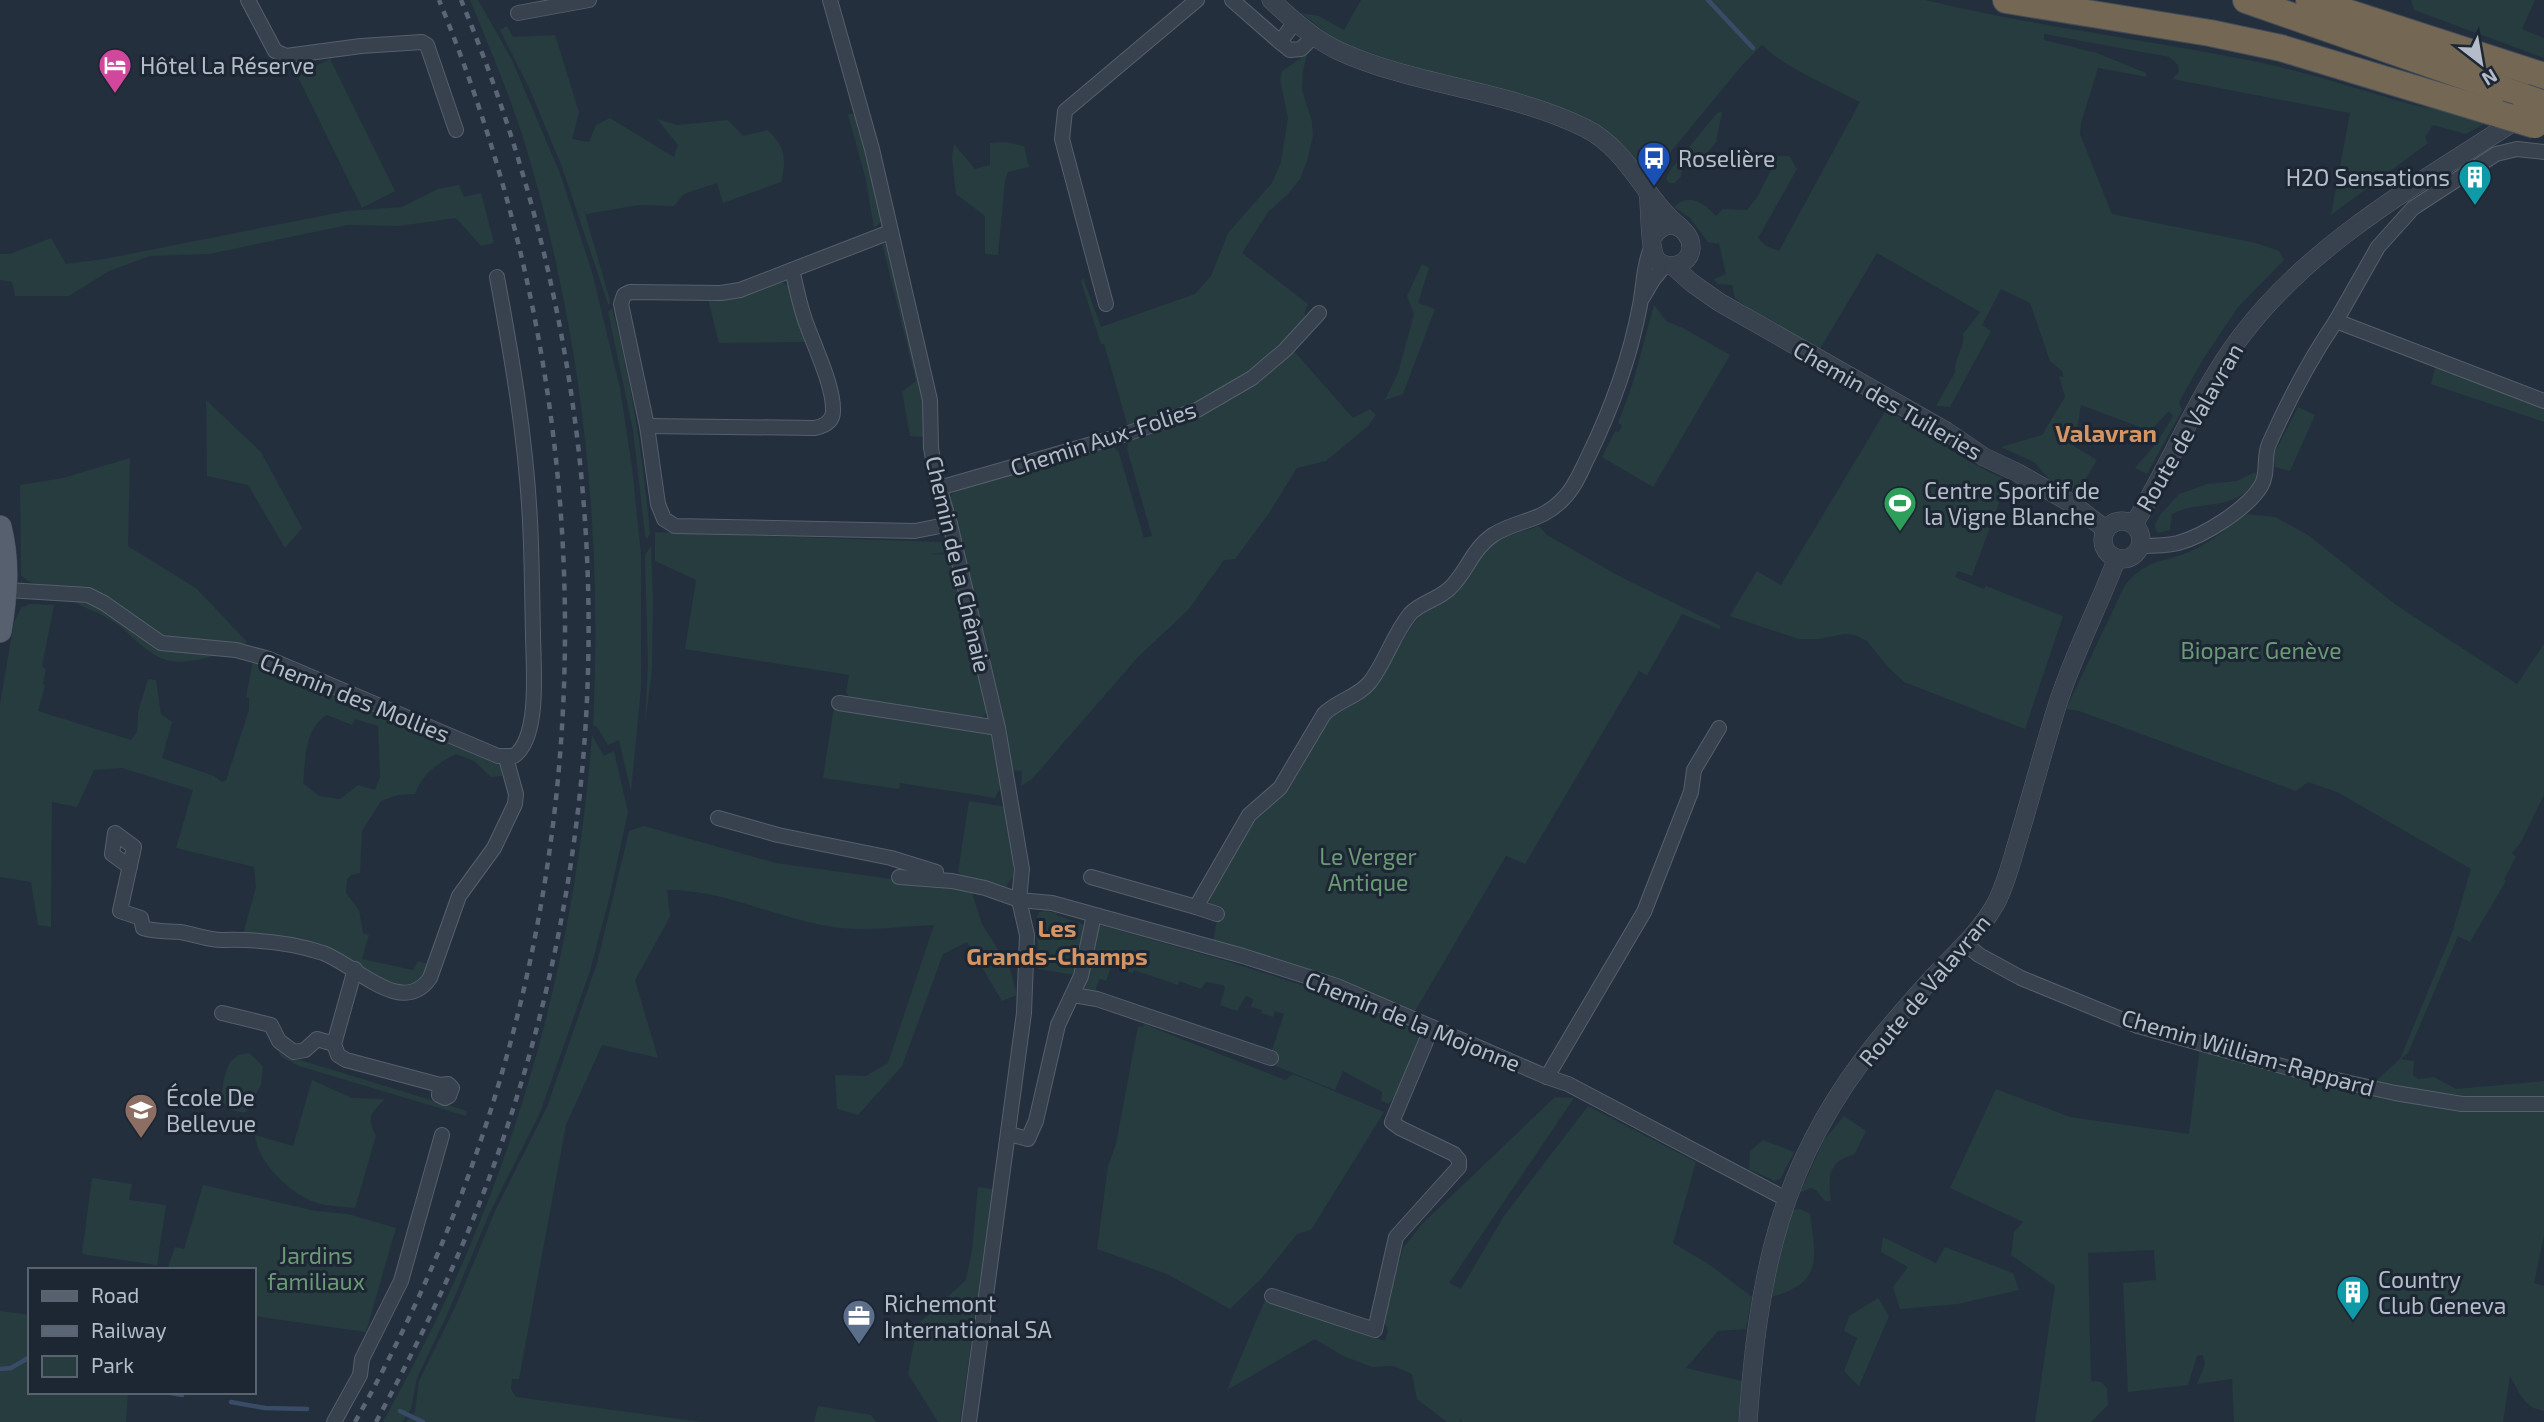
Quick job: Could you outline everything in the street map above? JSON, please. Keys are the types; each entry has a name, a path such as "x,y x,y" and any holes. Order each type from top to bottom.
{"highway":[{"path":"2006,0 2210,33 2281,48 2499,114 2538,111"},
{"path":"2246,0 2538,111"},
{"path":"2309,0 2544,76"},
{"path":"2339,0 2470,51"}],"main road":[{"path":"0,527 6,556 0,631"}],"street":[{"path":"248,0 275,51 286,56 361,46 422,42 427,45 456,130"},
{"path":"518,13 589,0"},
{"name":"Chemin de la Chênaie","path":"830,0 872,149 930,400 931,449 998,728 1022,869 1019,900 1027,935 1025,998 969,1422"},
{"path":"1106,304 1062,139 1065,111 1197,0"},
{"path":"1232,0 1290,50 1301,49 1314,36"},
{"path":"1270,0 1314,36 1339,51 1539,110 1586,128 1617,151 1662,210 1689,236 1692,262 1706,292"},
{"path":"1280,43 1296,22"},
{"name":"Route de Valavran","path":"2134,524 2214,375 2240,337 2283,288 2319,254 2360,222 2538,111"},
{"path":"2140,546 2165,546 2198,535 2231,514 2256,492 2266,475 2267,447 2304,373 2378,247 2413,208 2496,153 2516,149 2544,152"},
{"path":"1648,193 1655,258 1669,265"},
{"path":"1196,907 1249,815 1280,788 1324,713 1358,693 1370,682 1405,620 1414,610 1450,589 1474,551 1486,540 1500,531 1549,512 1568,493 1607,418 1632,340 1641,302 1641,281 1652,242 1661,228 1680,227"},
{"path":"890,232 735,291 630,292 624,295 621,304 647,426 658,504 664,519 675,526 915,531 950,524"},
{"path":"1641,302 1653,280 1669,265 1685,260 1691,249"},
{"name":"Chemin des Tuileries","path":"1669,265 1734,311 1946,432 1984,457 2074,505 2105,530"},
{"path":"647,426 815,428 831,420 834,411 820,355 803,315 792,270"},
{"path":"130,867 120,911 141,918 143,928 220,940 236,938 287,944 323,953 394,993 415,991 426,983 459,896 494,848 515,804 516,794 506,758 521,751 530,729 533,679 530,520 510,345 497,277"},
{"name":"Chemin Aux-Folies","path":"939,488 1120,436 1196,410 1252,378 1284,350 1319,313"},
{"path":"2336,321 2544,401"},
{"path":"2121,520 2134,524 2140,534 2140,546 2133,555 2117,558 2108,554 2103,545 2105,530 2109,524 2121,520"},
{"name":"Route de Valavran","path":"1748,1422 1760,1304 1768,1260 1786,1199 1824,1117 1845,1084 1877,1041 1920,992 1967,945 2003,889 2065,681 2117,558"},
{"name":"Chemin des Mollies","path":"2,589 88,595 104,603 161,643 236,650 269,659 506,758"},
{"path":"839,703 998,728"},
{"path":"1547,1077 1644,912 1691,792 1694,770 1719,728"},
{"path":"718,818 778,835 891,858 934,871 938,875 937,880"},
{"name":"Chemin de la Mojonne","path":"900,877 985,888 1019,900 1052,903 1243,956 1337,986 1568,1084 1786,1199"},
{"path":"1091,877 1217,914"},
{"path":"1009,1134 1028,1139 1036,1121 1058,1025 1082,976 1094,915"},
{"name":"Chemin William-Rappard","path":"1967,945 1979,955 2021,978 2138,1026 2314,1075 2462,1104 2544,1104"},
{"path":"355,969 334,1044 338,1055 346,1060 440,1085"},
{"path":"1073,995 1097,999 1271,1058"},
{"path":"222,1013 271,1025 279,1041 294,1052 305,1050 317,1039 334,1044"},
{"path":"1272,1296 1375,1330 1396,1237 1454,1176 1459,1167 1459,1160 1454,1154 1392,1122 1432,1027"},
{"path":"334,1422 360,1375 362,1359 401,1280 443,1135"}],"green space":[{"path":"470,0 478,0 512,60 561,176 592,272 620,388 641,554 641,688 631,792 619,740 608,745 593,725 595,578 591,505 574,359 561,287 525,144"},
{"path":"1361,0 1925,0 2274,65 2417,106 2440,109 2484,124 2466,134 2433,125 2425,137 2428,143 2331,215 2350,113 2172,79 2179,72 2178,65 2169,57 2044,34 2044,40 2097,53 2146,73 2147,77 2098,68 2081,123 2080,134 2112,214 2256,243 2279,251 2284,260 2238,307 2202,361 2179,402 2182,410 2147,474 2135,468 2158,441 2173,416 2169,411 2150,431 2081,405 2074,446 2097,460 2076,495 2051,481 2034,462 2001,447 2042,435 2065,397 2059,376 2063,377 2063,372 2050,361 2030,303 2001,289 1982,325 1991,331 1950,407 1936,406 1955,372 1963,334 1980,312 1877,253 1820,349 1748,308 1735,298 1732,285 1718,284 1714,279 1726,274 1719,244 1708,242 1690,218 1674,207 1685,200 1691,200 1701,203 1716,216 1723,209 1747,210 1758,196 1778,156 1789,156 1797,169 1758,238 1766,246 1779,251 1860,102 1796,69 1762,45 1663,161 1651,170 1642,171 1629,152 1608,134 1505,92 1394,61 1338,42 1301,13 1319,16 1344,30"},
{"path":"2411,0 2535,0 2522,29 2544,38 2544,58 2414,10"},
{"path":"507,26 513,37 555,35 579,112 572,139 589,142 596,125 610,118 674,157 678,145 657,119 678,125 728,120 743,136 768,130 774,136 783,154 781,182 723,203 717,183 684,194 674,206 639,205 586,214 584,210 611,304 608,304 562,167 530,90 500,30"},
{"path":"1307,54 1302,90 1312,122 1313,136 1307,161 1300,179 1268,212 1242,253 1308,304 1304,314 1306,320 1268,356 1226,388 1187,408 1128,427 1104,344 1101,344 1081,281 1083,278 1101,327 1195,294 1211,276 1228,233 1272,183 1281,162 1288,118 1280,80 1282,71"},
{"path":"330,59 395,191 362,208 297,75"},
{"path":"1722,112 1716,142 1701,160 1690,157 1682,165 1681,177 1674,183 1669,183 1666,179 1669,172 1717,113"},
{"path":"848,114 857,114 883,220 874,228 866,180"},
{"path":"1004,142 1024,146 1029,167 1008,172 998,255 985,254 985,216 956,194 952,158 954,144 975,169 990,165 990,143"},
{"path":"459,185 464,197 481,193 494,243 481,246 456,218 399,226 348,225 209,254 150,256 109,271 69,296 15,296 12,282 0,280 0,254 10,254 51,238 66,264 104,259 347,211 402,207 438,189"},
{"path":"882,243 888,245 923,401 924,437 910,436 902,392 916,381"},
{"path":"1422,264 1429,268 1418,303 1435,309 1403,394 1385,400 1398,373 1414,314 1407,296"},
{"path":"782,282 791,288 808,342 719,343 708,299"},
{"path":"1654,305 1666,321 1730,355 1653,487 1602,457 1615,431 1619,432 1622,425 1618,423 1632,386"},
{"path":"612,308 631,392 640,449 650,534 647,539 633,430 608,312"},
{"path":"1293,350 1353,418 1370,409 1376,415 1368,426 1326,461 1297,468 1269,513 1235,559 1224,560 1188,610 1138,657 1032,779 1021,786 1022,771 1011,770 983,635 949,501 951,495 957,490 1109,445 1119,453 1144,538 1152,536 1127,449 1128,443 1134,438 1199,416 1233,398"},
{"path":"2436,365 2544,405 2544,422 2431,384"},
{"path":"206,400 261,452 302,528 285,548 248,485 207,476"},
{"path":"2298,407 2315,415 2290,471 2275,467 2273,456"},
{"name":"Centre Sportif de la Vigne Blanche","path":"1886,410 1973,463 2003,478 1997,493 2002,495 1972,576 1958,571 1955,577 2063,616 2025,729 1904,682 1867,641 1855,635 1799,639 1730,616 1757,571 1781,585"},
{"path":"130,458 128,546 197,589 247,642 203,659 179,662 167,660 151,652 115,623 77,603 61,585 34,583 21,575 20,485 63,478"},
{"path":"2255,472 2258,479 2238,497 2217,504 2184,509 2172,514 2170,530 2159,533 2156,531 2155,525 2160,515 2179,494 2207,484 2237,481"},
{"name":"Bioparc Genève","path":"2246,514 2275,517 2308,535 2396,605 2517,684 2544,644 2544,795 2520,844 2512,853 2516,857 2504,879 2506,881 2470,942 2458,936 2408,1053 2401,1059 2414,1061 2413,1075 2418,1079 2434,1077 2456,1089 2544,1081 2544,1098 2458,1098 2376,1081 2400,1059 2452,933 2471,869 2337,792 2308,782 2296,791 2079,711 2066,709 2125,585 2149,565 2206,544"},
{"name":"Le Verger Antique","path":"1539,526 1547,535 1617,575 1721,626 1719,629 1682,614 1647,675 1639,671 1525,864 1506,856 1414,1013 1213,942 1219,908 1210,904 1208,897 1252,823 1260,812 1279,798 1291,784 1330,718 1372,691 1413,624 1421,615 1455,594 1484,550 1498,539"},
{"path":"655,532 942,542 948,552 931,554 951,555 988,711 980,720 851,700 846,692 849,675 685,649 696,580 655,561"},
{"path":"651,546 652,669 645,725 648,662 645,555"},
{"path":"30,604 54,605 42,666 46,670 43,684 45,686 38,711 131,740 137,732 138,712 148,679 156,680 161,714 172,722 162,758 214,776 222,782 226,780 249,710 249,698 246,697 253,661 502,761 502,776 491,777 474,761 456,754 431,770 415,794 398,795 381,801 362,831 360,873 347,879 346,893 359,910 363,933 369,935 362,959 413,970 418,961 430,965 427,972 410,987 392,987 344,957 243,934 256,887 254,867 176,848 193,790 122,768 94,770 77,807 52,802 51,927 38,925 31,882 0,877 0,704 14,622 21,608","holes":["327,715 352,725 355,719 378,726 380,777 375,790 358,785 340,799 319,796 303,783 310,736 319,721"]},
{"path":"834,707 994,734 1002,784 995,798 900,783 899,789 823,778"},
{"path":"592,735 604,756 614,751 628,812 590,971 540,1113 490,1212 447,1315 417,1378 411,1409 402,1422 383,1422 464,1260 497,1176 537,1053 553,990 577,864"},
{"path":"969,801 1007,807 1016,862 1013,862 1013,876 1006,887 963,877 958,872"},
{"path":"644,826 776,863 956,888 972,893 982,924 1010,969 1017,995 1002,1001 967,942 943,954 902,1066 858,1115 837,1109 835,1075 866,1076 888,1063 934,925 876,929 841,928 819,925 710,895 667,890 670,917 635,980 658,1058 602,1045 566,1125 519,1379 512,1379 511,1389 516,1397 702,1422 406,1422 415,1412 419,1381 457,1303 495,1211 547,1107 597,963 629,831"},
{"path":"1045,911 1085,925 1075,975 1038,969 1037,917 1039,912"},
{"path":"1097,924 1308,987 1309,985 1414,1028 1419,1039 1394,1099 1388,1104 1381,1101 1382,1092 1343,1071 1335,1090 1273,1065 1276,1055 1271,1053 1284,1014 1275,1011 1273,1017 1261,1013 1262,1010 1251,1007 1253,999 1246,996 1237,1011 1220,1005 1225,988 1223,985 1206,982 1201,989 1179,981 1178,985 1134,970 1133,973 1122,970 1123,966 1113,962 1106,981 1099,979 1095,992 1085,990"},
{"path":"1144,1024 1285,1080 1293,1074 1384,1112 1311,1230 1297,1234 1262,1278 1230,1309 1167,1274 1097,1249 1108,1166 1116,1144 1138,1026 1143,1027"},
{"path":"272,1043 287,1056 467,1111 466,1116 299,1066 282,1057"},
{"path":"2200,1046 2373,1095 2544,1109 2544,1236 2534,1283 2544,1286 2544,1411 2527,1403 2510,1376 2503,1422 2234,1422 2232,1379 2197,1384 2205,1364 2203,1355 2197,1356 2188,1385 2128,1392 2123,1283 2156,1280 2154,1250 2088,1253 2091,1381 2101,1382 2107,1388 2108,1405 2091,1422 2035,1422 2055,1286 2011,1255 2014,1232 2023,1222 1950,1188 1996,1089 2070,1117 2189,1134"},
{"path":"249,1053 263,1066 261,1085 246,1112 238,1112 228,1107 221,1099 223,1084 227,1069 234,1058"},
{"path":"312,1080 352,1098 385,1099 372,1116 371,1124 376,1136 355,1208 321,1204 300,1195 270,1168 257,1146 255,1135 293,1146"},
{"path":"1555,1097 1574,1098 1449,1283 1461,1289 1504,1216 1588,1106 1696,1162 1673,1243 1710,1265 1752,1297 1746,1329 1718,1331 1686,1368 1742,1381 1738,1422 1462,1422 1460,1418 1460,1422 1447,1422 1417,1399 1412,1374 1393,1366 1372,1367 1343,1356 1315,1339 1227,1390 1265,1300 1385,1341 1388,1331 1383,1318 1403,1248 1422,1224"},
{"path":"1844,1116 1866,1131 1854,1155 1839,1161 1832,1171 1831,1201 1825,1201 1816,1190 1810,1188 1800,1193 1824,1140"},
{"path":"1763,1140 1794,1152 1781,1178 1775,1181 1749,1169 1750,1151"},
{"path":"92,1178 132,1184 129,1200 166,1205 157,1265 82,1254"},
{"name":"Jardins familiaux","path":"203,1185 316,1211 348,1214 396,1228 366,1332 256,1316 256,1268 168,1268 175,1247 184,1249"},
{"path":"978,1187 993,1189 960,1422 938,1422 908,1374 917,1325 966,1280 972,1250"},
{"path":"1801,1209 1810,1214 1814,1244 1812,1267 1800,1284 1771,1297 1792,1210"},
{"path":"1883,1237 1936,1263 1945,1247 2013,1273 2019,1290 1958,1304 1900,1309 1893,1287 1908,1267 1881,1252"},
{"path":"1878,1298 1889,1316 1859,1386 1844,1371 1857,1338 1844,1331 1849,1316"},
{"path":"0,1311 28,1315 28,1394 128,1394 126,1422 0,1422"},
{"path":"818,1406 871,1415 876,1422 814,1422"}],"waterway":[{"path":"1708,0 1753,48"},
{"path":"0,1369 11,1368 28,1358"},
{"path":"176,1394 182,1395"},
{"path":"231,1402 265,1408 307,1409"},
{"path":"400,1411 423,1422"}],"railway":[{"path":"355,1422 438,1253 500,1079 542,901 562,721 562,539 542,357 501,177 439,0"},
{"path":"376,1422 444,1286 501,1145 543,1003 572,859 586,714 588,569 575,424 550,280 512,139 461,0"}],"place":[{"name":"Hôtel La Réserve","path":"115,95"},
{"name":"Roselière","path":"1654,188"},
{"name":"H2O Sensations","path":"2475,207"},
{"name":"Centre Sportif de la Vigne Blanche","path":"1900,533"},
{"name":"École De Bellevue","path":"141,1140"},
{"name":"Country Club Geneva","path":"2353,1322"},
{"name":"Richemont International SA","path":"859,1346"}],"district":[{"name":"Valavran","path":"2106,432"},
{"name":"Les Grands-Champs","path":"1057,941"}]}
